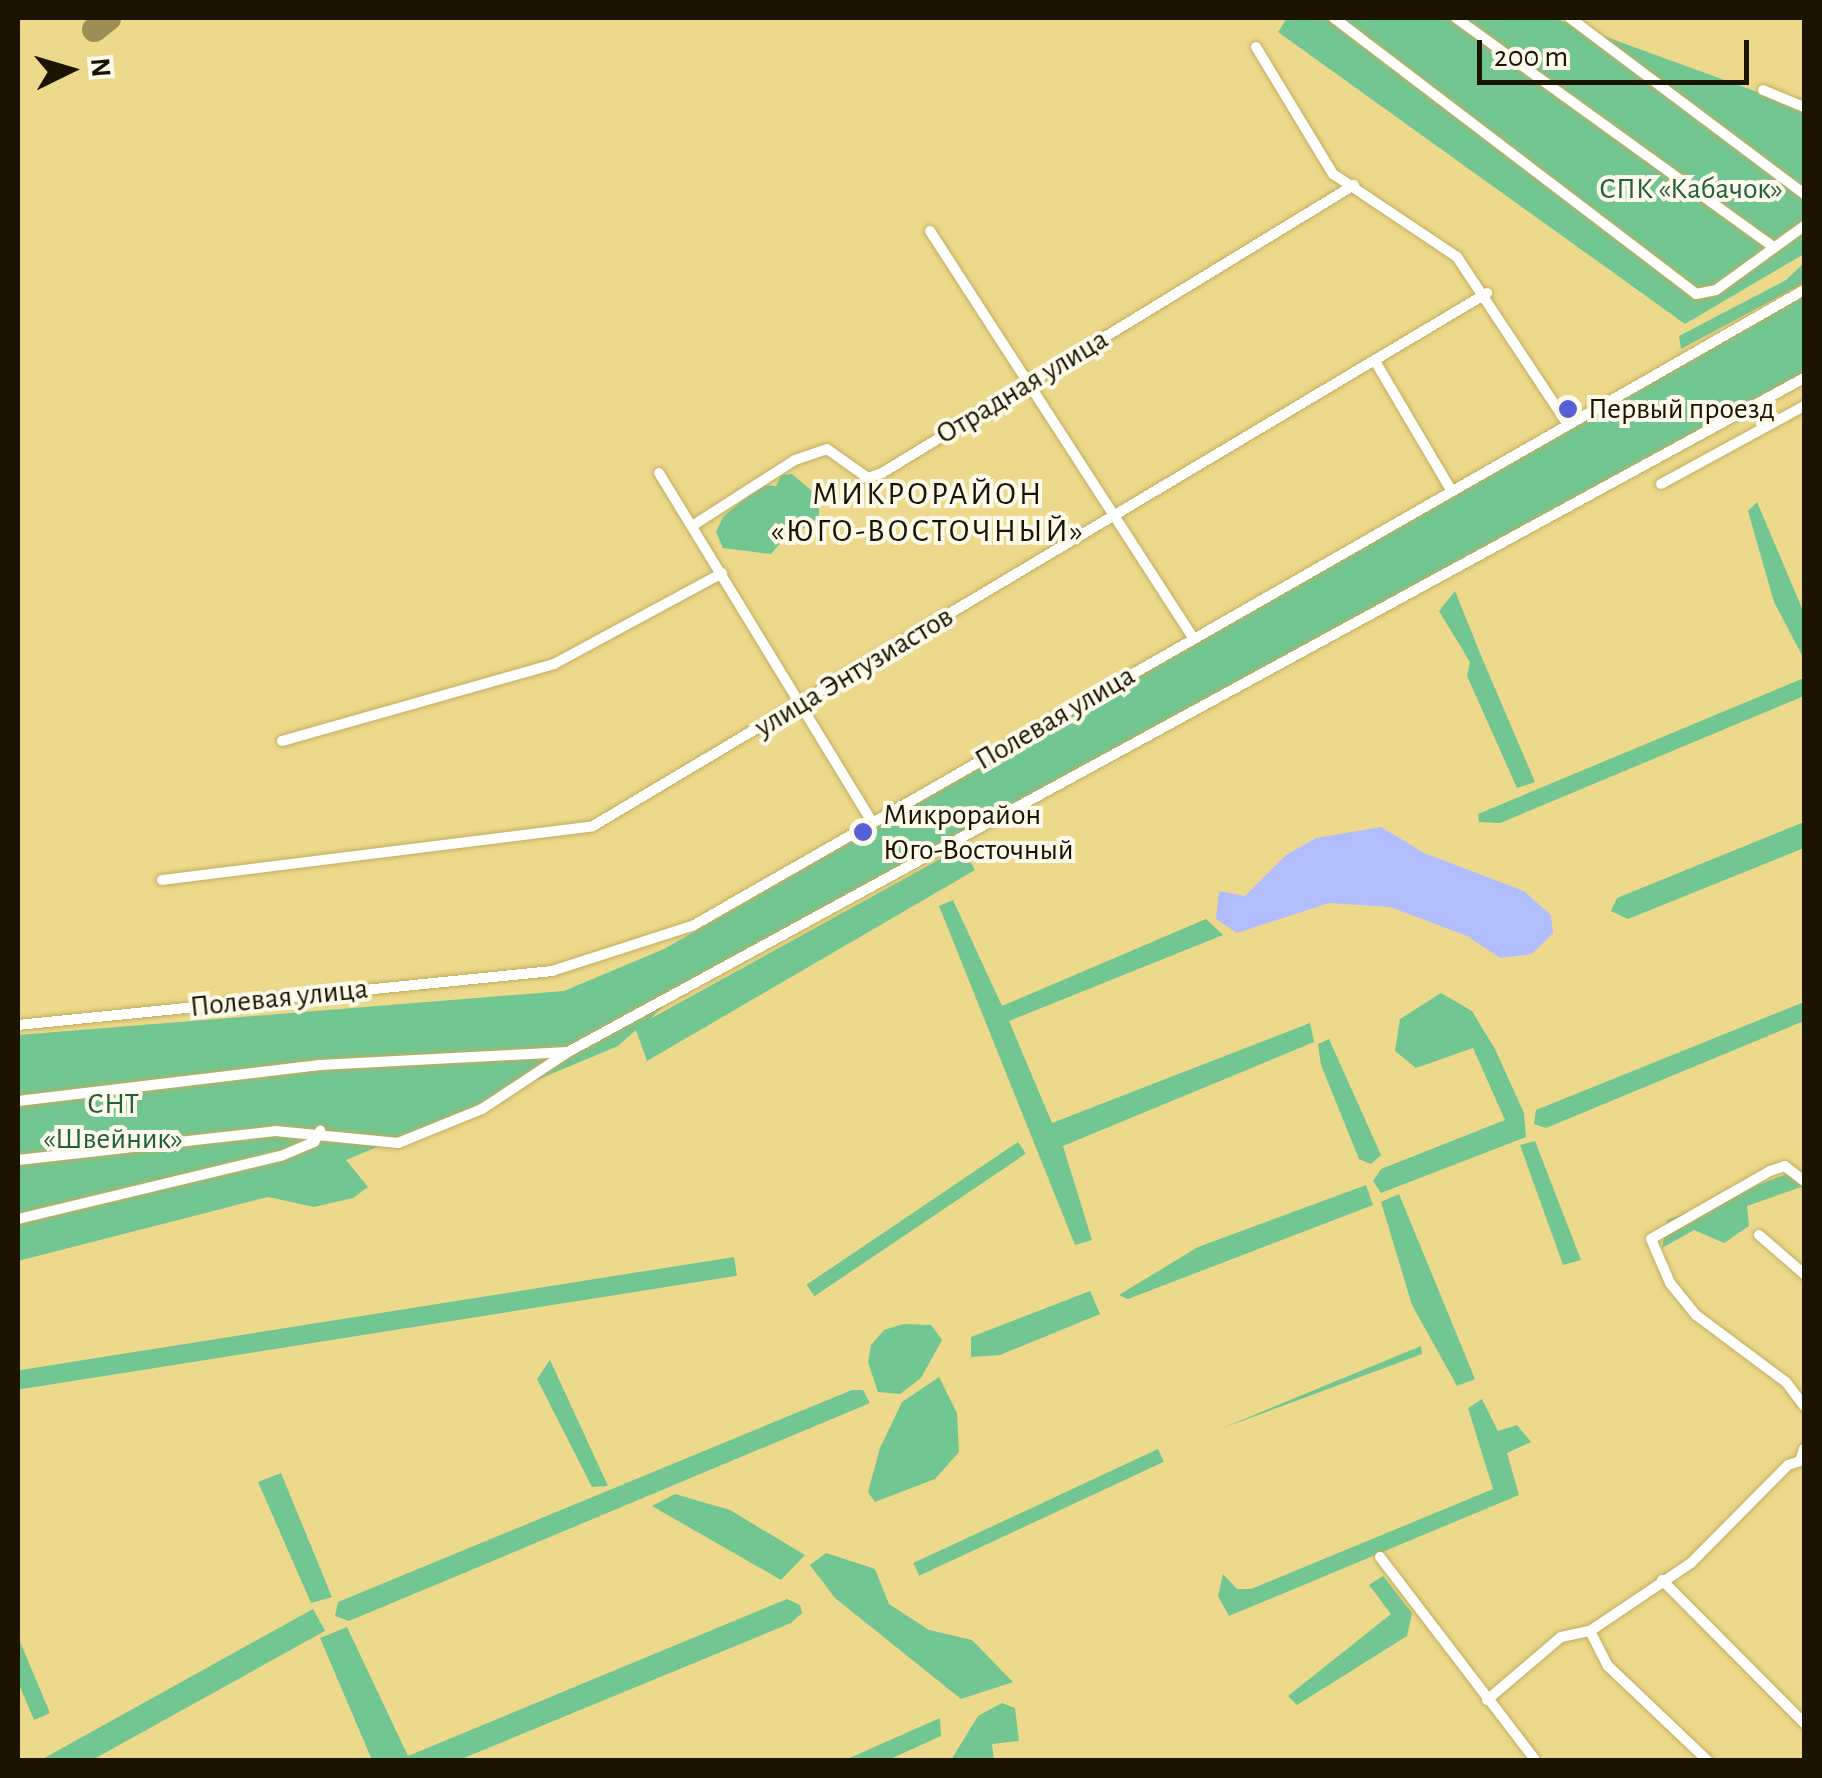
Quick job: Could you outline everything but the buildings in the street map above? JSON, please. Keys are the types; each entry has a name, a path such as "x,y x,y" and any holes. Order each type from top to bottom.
{"street":[{"path":"1334,18 1696,294 1716,290 1804,226"},
{"path":"1456,18 1773,246"},
{"path":"1570,18 1804,194"},
{"path":"1256,47 1333,174 1457,256 1487,294 1567,423"},
{"path":"1763,90 1804,107"},
{"name":"Отрадная улица","path":"692,526 795,460 827,449 868,478 882,473 1354,185"},
{"path":"930,230 1193,638"},
{"name":"Полевая улица","path":"18,1025 552,971 694,925 1804,290"},
{"name":"улица Энтузиастов","path":"162,880 593,826 1487,294"},
{"path":"1375,361 1451,490"},
{"path":"18,1160 320,1131 398,1144 482,1108 568,1052 1804,378"},
{"path":"1661,484 1804,406"},
{"path":"659,474 872,822"},
{"path":"282,742 540,670 722,574"},
{"path":"18,1101 320,1065 568,1052"},
{"path":"18,1219 281,1156 314,1142 320,1131"},
{"path":"1804,1181 1785,1166 1770,1171 1651,1239 1670,1283 1696,1315 1786,1382 1804,1406"},
{"path":"1759,1235 1804,1274"},
{"path":"1487,1700 1561,1637 1590,1631 1691,1563 1788,1465 1802,1463 1804,1449"},
{"path":"1380,1558 1535,1760"},
{"path":"1662,1580 1804,1723"},
{"path":"1590,1631 1608,1666 1707,1760"}],"green space":[{"name":"СПК «Кабачок»","path":"1287,18 1554,18 1804,109 1804,254 1685,324 1278,32"},
{"path":"1804,263 1804,283 1681,349 1679,336 1786,280"},
{"name":"СНТ «Швейник»","path":"1804,295 1804,379 672,998 650,1019 962,847 975,870 647,1061 636,1030 618,1046 346,1160 368,1187 353,1198 314,1207 268,1197 18,1261 18,1035 564,991 664,949"},
{"path":"792,474 819,497 819,515 808,527 790,532 771,554 723,548 716,532 723,517 760,485 776,486 781,475"},
{"path":"1757,502 1804,613 1804,659 1774,602 1748,511"},
{"path":"1455,591 1535,782 1517,788 1467,676 1470,662 1439,611"},
{"path":"1804,678 1804,696 1500,823 1479,822 1478,814"},
{"path":"1804,822 1804,848 1628,919 1611,911 1617,898"},
{"path":"953,900 1002,1006 1206,919 1223,935 1009,1021 1052,1123 1310,1023 1314,1042 1063,1146 1092,1240 1075,1245 939,906"},
{"path":"1441,993 1472,1011 1495,1049 1524,1113 1526,1137 1381,1193 1373,1181 1381,1169 1505,1120 1473,1048 1416,1068 1395,1051 1400,1019"},
{"path":"1804,1002 1804,1021 1546,1128 1534,1124 1536,1110"},
{"path":"1329,1039 1381,1155 1371,1164 1359,1159 1321,1065 1318,1044"},
{"path":"1535,1141 1581,1260 1563,1265 1520,1145"},
{"path":"1018,1142 1026,1154 814,1296 807,1285"},
{"path":"1792,1172 1804,1175 1804,1186 1747,1206 1749,1226 1724,1243 1694,1230 1662,1248 1667,1220"},
{"path":"1366,1185 1373,1205 1128,1299 1119,1295 1198,1247"},
{"path":"1399,1194 1475,1379 1457,1386 1412,1305 1381,1202"},
{"path":"734,1257 737,1276 18,1390 18,1370"},
{"path":"1090,1291 1100,1314 1000,1355 971,1357 971,1337"},
{"path":"903,1324 931,1325 942,1340 921,1378 900,1394 878,1392 868,1362 871,1345 884,1330"},
{"path":"1421,1346 1422,1354 1220,1429"},
{"path":"550,1360 608,1486 592,1487 537,1379"},
{"path":"939,1377 957,1413 959,1452 935,1479 875,1502 868,1492 880,1448 902,1402"},
{"path":"852,1390 863,1390 870,1403 349,1621 335,1616 338,1602"},
{"path":"1482,1399 1498,1431 1517,1425 1531,1442 1507,1453 1519,1495 1229,1616 1218,1596 1223,1574 1237,1589 1251,1589 1493,1489 1468,1408"},
{"path":"1158,1449 1164,1462 919,1576 913,1563"},
{"path":"281,1473 332,1597 311,1603 258,1482"},
{"path":"675,1494 730,1510 805,1555 781,1580 652,1506"},
{"path":"826,1553 875,1569 889,1604 929,1630 972,1640 1013,1682 961,1699 835,1598 810,1565"},
{"path":"1383,1576 1412,1613 1407,1636 1297,1705 1288,1696 1391,1614 1369,1585"},
{"path":"787,1599 800,1605 802,1613 791,1623 459,1760 372,1760 320,1638 347,1627 408,1756"},
{"path":"313,1609 325,1631 92,1760 41,1760"},
{"path":"18,1637 50,1713 34,1720 18,1682"},
{"path":"1002,1703 1015,1708 1019,1741 992,1744 994,1760 951,1760 978,1716"},
{"path":"940,1718 941,1736 888,1760 845,1760"}],"water":[{"path":"1381,827 1424,853 1524,891 1551,915 1553,933 1532,954 1500,958 1467,936 1390,907 1329,903 1237,933 1216,919 1219,891 1245,896 1286,855 1316,838"}],"taxiway":[{"path":"94,29 108,18"}],"place":[{"name":"Первый проезд","path":"1568,409"},
{"name":"Микрорайон Юго-Восточный","path":"863,832"}],"district":[{"name":"МИКРОРАЙОН «ЮГО-ВОСТОЧНЫЙ»","path":"928,514"}]}
